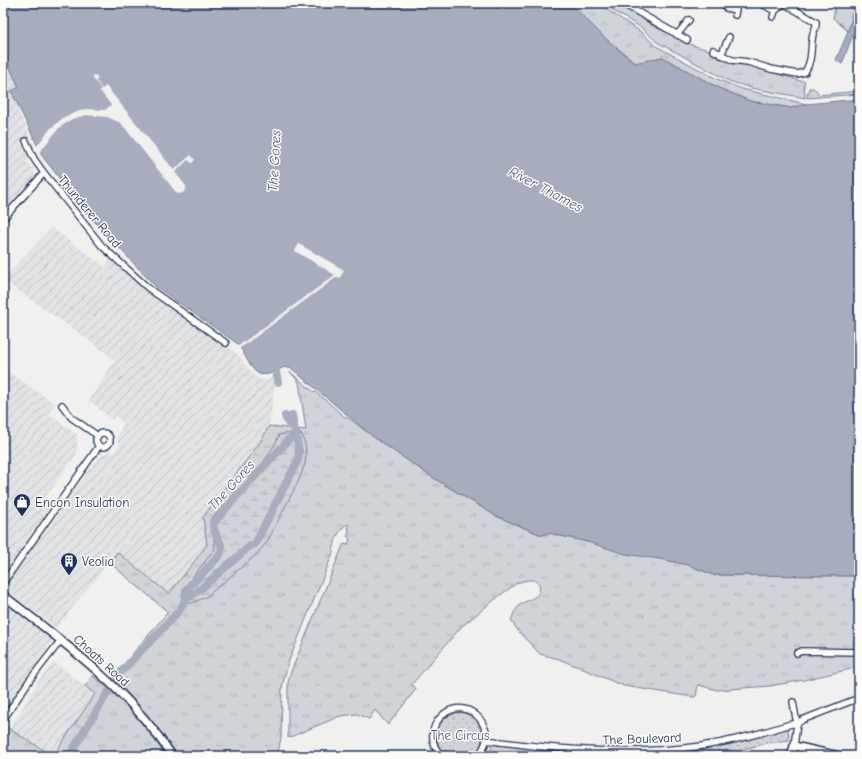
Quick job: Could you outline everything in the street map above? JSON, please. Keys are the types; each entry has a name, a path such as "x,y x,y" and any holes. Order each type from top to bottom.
{"street":[{"path":"622,3 687,40"},
{"path":"726,8 735,12 737,3"},
{"path":"760,3 775,11"},
{"path":"713,50 733,60 748,62 771,69 798,74 805,72 811,55 813,36 817,23 785,4 775,11 773,17"},
{"path":"677,35 689,20"},
{"path":"721,55 729,37"},
{"name":"Thunderer Road","path":"26,140 34,159 44,173 102,246 148,288 226,344"},
{"path":"3,219 44,173"},
{"path":"62,406 72,418 98,436"},
{"path":"98,436 109,433 110,439 109,445 105,447 99,446"},
{"path":"98,436 96,440 99,446"},
{"path":"3,583 99,446"},
{"name":"Choats Road","path":"3,594 108,680 163,741 172,756"},
{"path":"3,720 61,640"},
{"path":"797,653 802,651 859,652"},
{"name":"The Boulevard","path":"486,740 545,748 599,750 654,750 702,746 734,740 791,724 797,724 802,720 859,698"},
{"path":"791,756 797,724 793,702"},
{"path":"442,756 434,746 432,738 433,730 436,722 442,715 449,711 458,709 473,713 484,724 486,740 484,747 477,756"},
{"path":"794,746 839,756"}],"shaded area":[{"path":"3,54 19,87 10,91 35,148 26,161 34,169 35,174 34,178 3,216"},
{"path":"52,228 105,267 111,258 116,264 122,259 148,288 237,354 253,375 258,379 266,380 274,377 275,383 269,426 261,441 203,517 207,545 169,594 117,552 56,628 4,588 98,457 110,451 114,453 120,444 117,437 124,423 115,416 112,420 89,400 115,361 108,354 3,280 3,278"},
{"path":"3,368 55,404 48,413 77,435 77,453 46,497 54,502 3,575"},
{"path":"3,601 52,640 3,718"},
{"path":"54,662 95,694 53,756 3,756 10,729 38,682"}],"green space":[{"path":"570,3 597,3 641,32 656,46 717,79 742,89 806,104 791,108 750,101 719,88 662,57 636,63 605,38"},
{"path":"603,3 618,3 655,27 671,34 685,43 686,42 711,51 711,53 733,64 751,65 800,81 805,81 805,98 751,88 729,81 657,42 642,28"},
{"path":"836,3 856,3 848,31 833,18"},
{"path":"809,88 813,88 818,92 818,95 859,91 859,94 807,98"},
{"path":"290,372 346,418 347,417 432,477 496,516 541,535 549,533 688,565 714,575 859,576 859,611 853,647 859,655 859,667 804,680 770,686 717,690 698,685 696,696 693,697 624,686 559,659 540,654 520,633 511,621 513,614 522,603 534,598 539,593 540,589 539,584 534,580 527,580 517,583 461,627 412,684 416,689 388,725 375,710 369,719 357,714 340,716 288,738 288,683 290,674 342,548 344,544 348,545 350,539 347,536 349,533 348,524 339,532 337,536 333,553 288,663 282,687 281,738 278,752 269,756 179,756 147,714 113,677 168,612 110,563 117,552 169,594 207,545 203,517 261,441 269,426 306,430 299,382"},
{"path":"296,432 302,435 306,448 305,464 298,482 267,542 255,556 206,597 192,603 184,603 182,600 183,589 215,549 210,520 238,491 267,457 279,435"},
{"path":"93,676 114,694 132,713 166,756 53,756 95,694 85,686"},
{"name":"The Circus","path":"456,712 471,715 477,720 482,733 480,748 467,756 451,756 441,752 435,734 436,728 439,727 443,718 455,714"},
{"path":"3,725 53,756 3,756"},
{"path":"788,728 789,740 766,743 720,756 514,756 489,753 493,744 542,750 586,753 672,751 707,748 735,743"}],"water":[{"name":"River Thames","path":"3,3 570,3 605,38 635,63 662,57 719,88 750,101 791,108 806,104 859,99 859,576 714,575 688,565 625,554 588,542 549,533 542,535 496,516 432,477 375,438 292,369 284,367 265,375 259,374 251,366 238,344 155,286 83,209 43,157 11,91 19,87 3,54"},
{"path":"858,3 859,18 842,64 836,60"}],"pier":[{"path":"95,75 98,78 96,81 102,89 106,86 174,170 191,155 195,160 192,163 188,160 175,172 186,186 183,193 178,194 175,191 121,123 107,117 86,115 72,119 59,128 39,153 36,147 50,129 64,117 85,109 105,110 111,105 100,91 101,89 92,77"},
{"path":"299,244 344,270 340,278 337,277 239,349 237,347 335,275 295,251"}],"waterway":[{"name":"The Gores","path":"276,361 278,382"},
{"name":"The Gores","path":"185,600 198,591 250,546 255,544 298,460 299,451 292,415"},
{"name":"The Gores","path":"285,416 288,423 294,427"},
{"name":"The Gores","path":"69,756 120,673 179,611 184,603 186,592 191,585 220,555 222,547 214,530 213,524 296,432"}],"place":[{"name":"Encon Insulation","path":"22,517"},
{"name":"Veolia","path":"69,576"}]}
